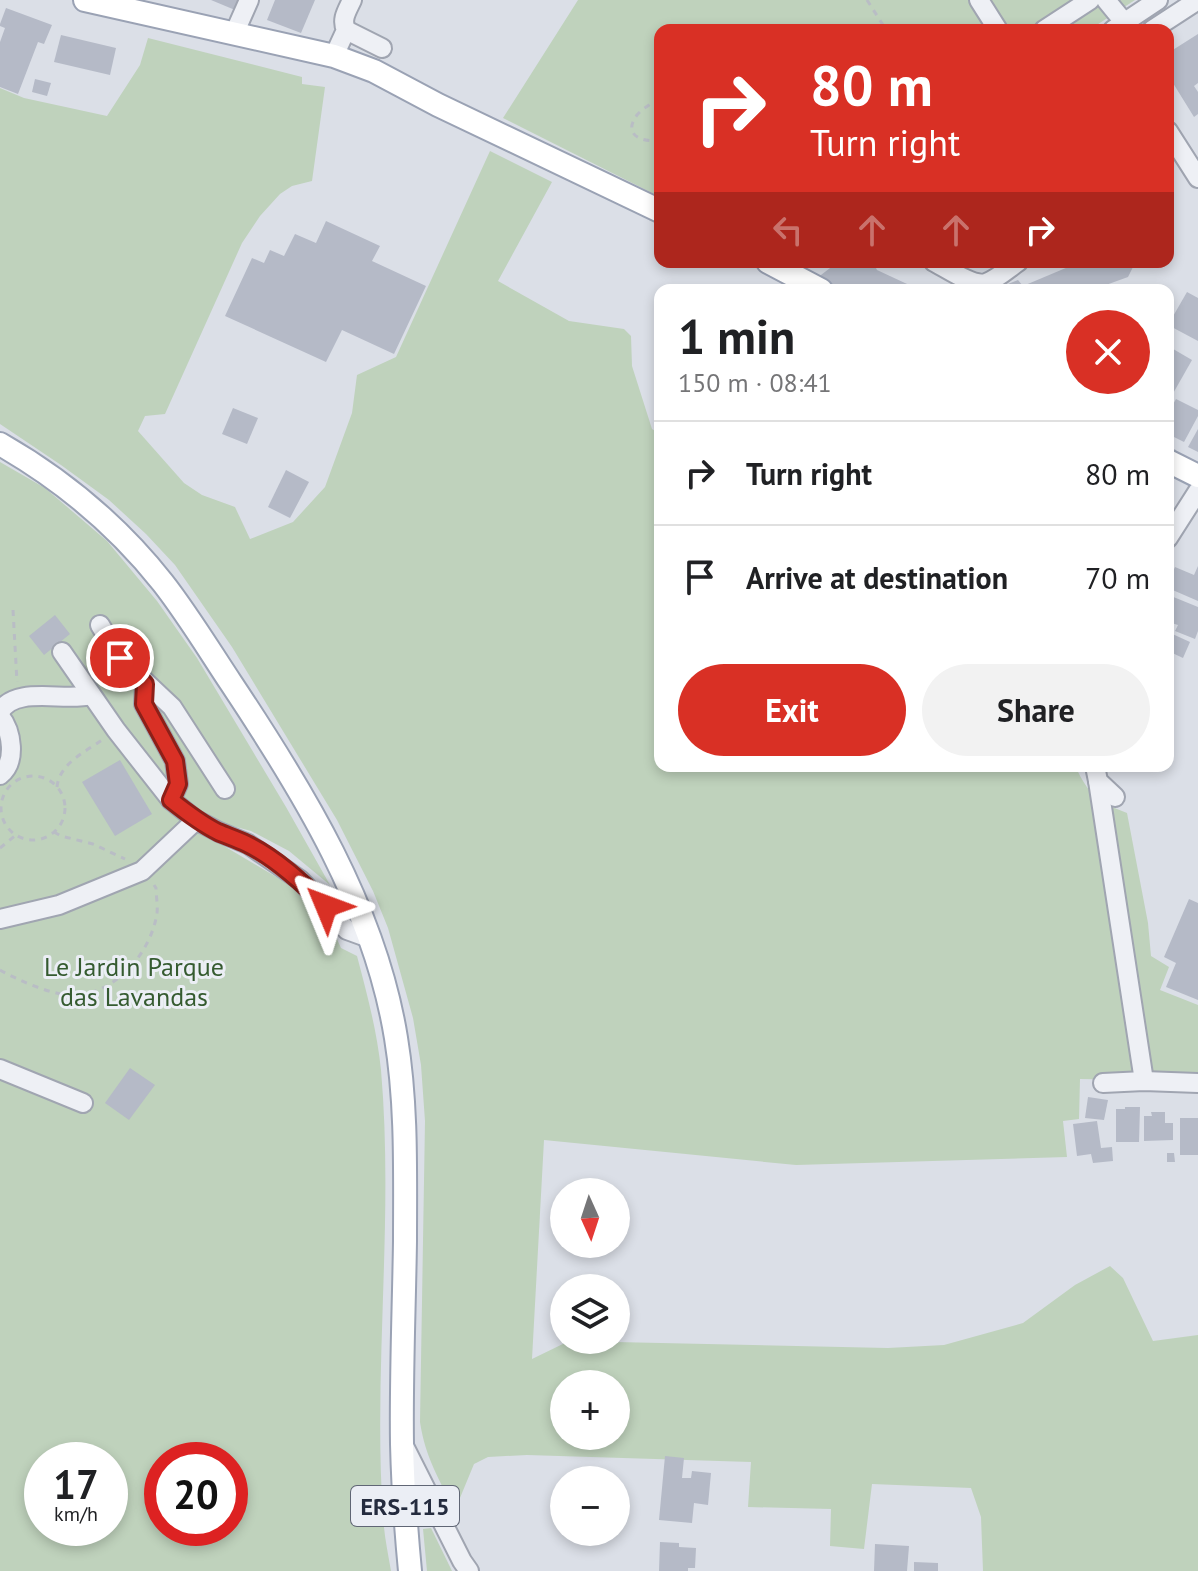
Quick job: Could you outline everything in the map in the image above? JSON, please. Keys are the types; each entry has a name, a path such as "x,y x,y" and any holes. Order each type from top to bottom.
{"main road":[{"path":"85,0 334,56 374,71 654,208"},
{"name":"ERS-115","path":"0,444 30,461 92,507 163,583 288,771 330,846 369,938 396,1037 405,1125 402,1442 410,1571"},
{"path":"1174,464 1198,476"}],"street":[{"path":"234,34 249,0"},
{"path":"334,56 346,30 344,17 352,0"},
{"path":"979,0 994,24"},
{"path":"1053,24 1090,0"},
{"path":"1106,0 1117,24"},
{"path":"1121,24 1158,0"},
{"path":"1161,24 1198,0"},
{"path":"346,30 382,48"},
{"path":"1174,140 1198,178"},
{"path":"945,268 973,283 982,284 1008,268"},
{"path":"1174,529 1198,491"},
{"path":"100,625 120,658 172,707 225,789"},
{"path":"62,652 116,730 171,800 196,820 248,844 268,857 300,880 347,930 369,938"},
{"path":"145,684 144,704 175,761 178,784 171,800"},
{"path":"0,775 7,770 11,747 6,723 0,714 3,707 24,696 69,698 91,695"},
{"path":"1096,774 1115,797"},
{"path":"1096,774 1144,1081"},
{"path":"0,919 59,905 142,871 196,820"},
{"path":"0,1069 83,1103"},
{"path":"1103,1083 1198,1083"},
{"path":"402,1442 469,1571"}],"path":[{"path":"867,0 882,24"},
{"path":"654,102 636,116 633,127 636,137 643,141 654,140"},
{"path":"13,610 17,687 24,696"},
{"path":"57,787 62,771 116,730"},
{"path":"30,776 41,777 57,787 65,805 61,825 54,832 36,840 25,839 9,829 0,811 2,800 12,783 30,776"},
{"path":"54,832 121,856"},
{"path":"0,848 16,835"},
{"path":"0,970 25,982 69,995 92,993 112,982 131,967 151,935 157,912 156,888 142,871"}],"green space":[{"path":"578,0 1135,0 1098,24 654,24 654,194 503,118"},
{"path":"148,38 302,77 302,84 325,87 312,181 292,186 280,194 260,216 242,243 165,414 145,416 138,431 184,483 202,495 235,507 250,539 293,522 325,487 352,413 357,375 396,357 490,151 552,182 498,281 569,321 624,329 631,336 632,366 654,430 654,772 1078,772 1095,796 1127,813 1148,923 1151,956 1169,967 1160,990 1198,1005 1198,1081 1080,1079 1079,1119 1063,1121 1067,1157 796,1165 544,1140 532,1359 550,1350 550,1354 630,1354 630,1342 888,1348 944,1345 1023,1323 1075,1285 1110,1266 1123,1278 1153,1341 1198,1335 1198,1571 983,1571 981,1517 971,1488 872,1484 864,1549 830,1546 831,1509 748,1507 751,1462 527,1455 488,1457 474,1464 455,1510 429,1457 420,1422 425,1121 421,1065 413,1018 388,928 373,891 337,820 232,647 175,565 109,500 0,424 0,88 24,98 107,116 140,65"},
{"name":"Le Jardin Parque das Lavandas","path":"0,462 45,488 107,541 157,601 197,658 330,885 289,851 251,831 225,824 219,832 224,846 295,888 330,924 341,948 357,956 381,1070 385,1182 381,1460 384,1523 391,1571 0,1571"},
{"path":"431,1528 452,1571 427,1571 423,1529"}],"building":[{"path":"211,0 240,0 235,10"},
{"path":"275,0 315,0 301,33 267,20"},
{"path":"6,8 52,25 44,44 38,42 18,94 0,87 0,42 5,28 0,24"},
{"path":"1198,34 1198,83 1194,86 1198,92 1198,114 1194,117 1174,85 1174,49"},
{"path":"61,35 116,48 110,75 54,62"},
{"path":"35,79 51,83 47,96 32,92"},
{"path":"326,221 380,246 372,261 426,286 394,354 342,330 326,362 225,316 252,258 264,263 270,250 284,256 295,234 316,243"},
{"path":"830,268 876,268 907,284 828,284 817,278"},
{"path":"1066,268 1132,268 1128,277 1109,284 1028,284"},
{"path":"1187,292 1198,298 1198,341 1174,328 1174,315"},
{"path":"1174,350 1192,360 1174,392"},
{"path":"1176,399 1198,410 1198,416 1184,442 1174,437"},
{"path":"233,408 258,418 247,444 222,434"},
{"path":"1198,429 1198,452 1188,447"},
{"path":"286,470 309,482 290,518 268,507"},
{"path":"1198,566 1198,601 1174,591 1175,567 1194,575"},
{"path":"1174,597 1198,607 1195,639 1175,631 1178,625 1174,624"},
{"path":"55,615 70,634 44,655 29,636"},
{"path":"1174,635 1190,642 1183,658 1174,654"},
{"path":"120,760 152,814 115,836 82,782"},
{"path":"1189,899 1198,903 1198,1000 1166,987 1176,963 1164,957"},
{"path":"130,1068 155,1085 129,1120 105,1103"},
{"path":"1088,1097 1108,1100 1104,1120 1085,1118"},
{"path":"1140,1107 1139,1142 1116,1142 1116,1109"},
{"path":"1151,1112 1165,1112 1165,1123 1173,1123 1173,1140 1144,1141 1144,1116 1152,1116"},
{"path":"1180,1118 1198,1118 1198,1155 1180,1155"},
{"path":"1097,1121 1101,1148 1112,1147 1113,1161 1093,1163 1091,1154 1077,1156 1073,1124"},
{"path":"1167,1153 1174,1153 1175,1162 1167,1162"},
{"path":"665,1456 684,1458 682,1478 691,1478 692,1471 711,1473 708,1505 694,1503 692,1523 659,1520"},
{"path":"660,1542 696,1548 695,1568 688,1568 688,1571 659,1571"},
{"path":"875,1544 909,1546 907,1571 874,1571"},
{"path":"914,1562 938,1563 938,1571 914,1571"}],"route":[{"path":"120,658 145,684 144,704 175,761 178,784 171,800 196,820 248,844 300,880 326,906"}]}
